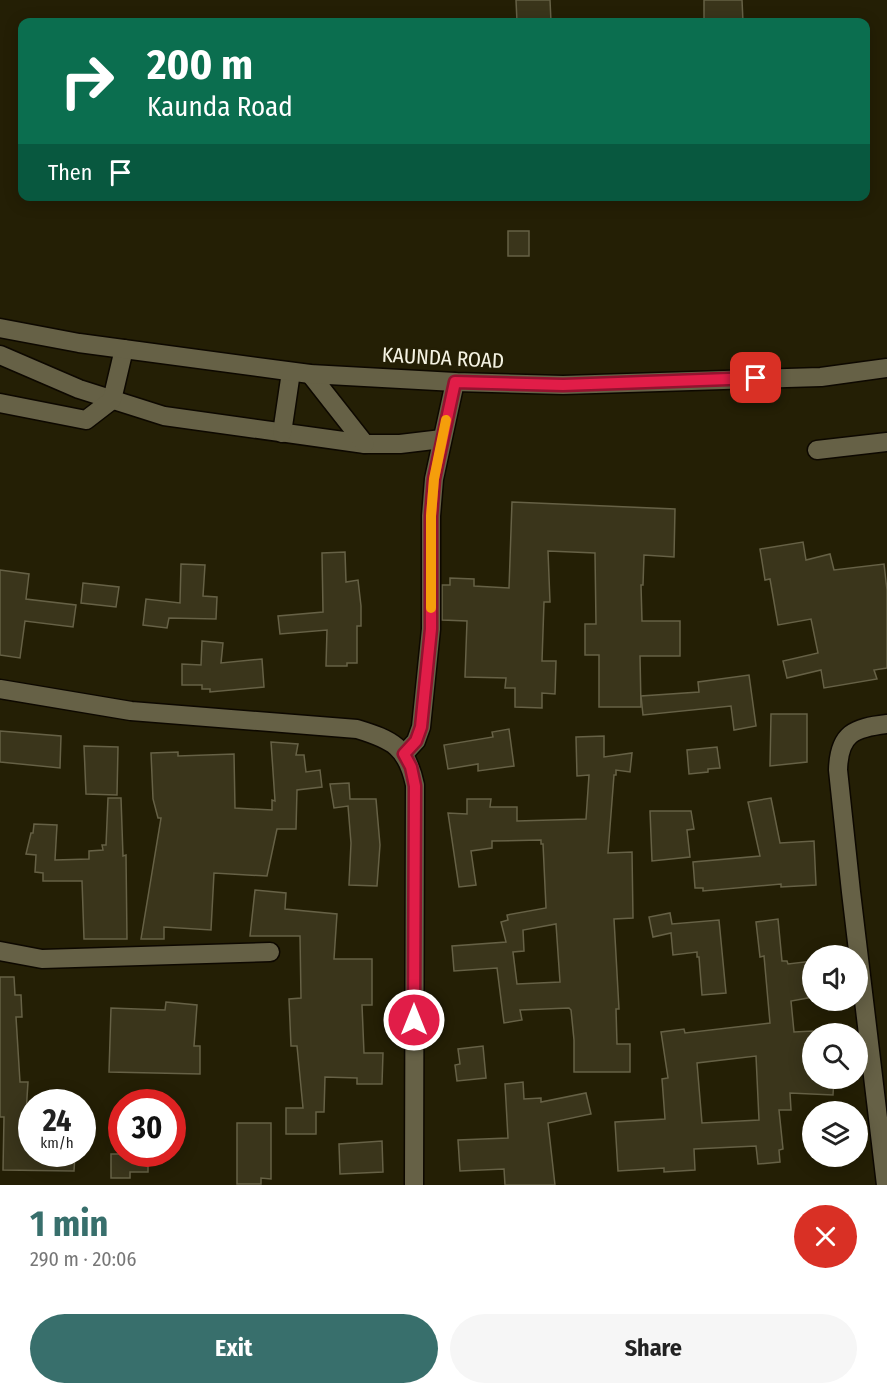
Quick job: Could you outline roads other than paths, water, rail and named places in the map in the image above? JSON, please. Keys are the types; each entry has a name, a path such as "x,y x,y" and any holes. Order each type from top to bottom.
{"street":[{"name":"KAUNDA ROAD","path":"0,328 124,349 291,372 455,382 563,385 706,381 821,377 887,368"},
{"path":"0,403 86,420 112,400 124,349"},
{"path":"0,355 79,389 164,416 365,444 400,444 442,440"},
{"path":"282,433 291,372"},
{"path":"310,374 365,444"},
{"path":"404,754 416,741 421,727 431,629 431,516 434,479 455,382"},
{"path":"817,450 887,442"},
{"path":"0,689 131,711 357,729 375,734 392,743 404,754 411,767 415,786 414,1185"},
{"path":"886,1185 850,891 838,753 844,740 860,728 887,724"},
{"path":"0,951 42,959 270,952"}]}
